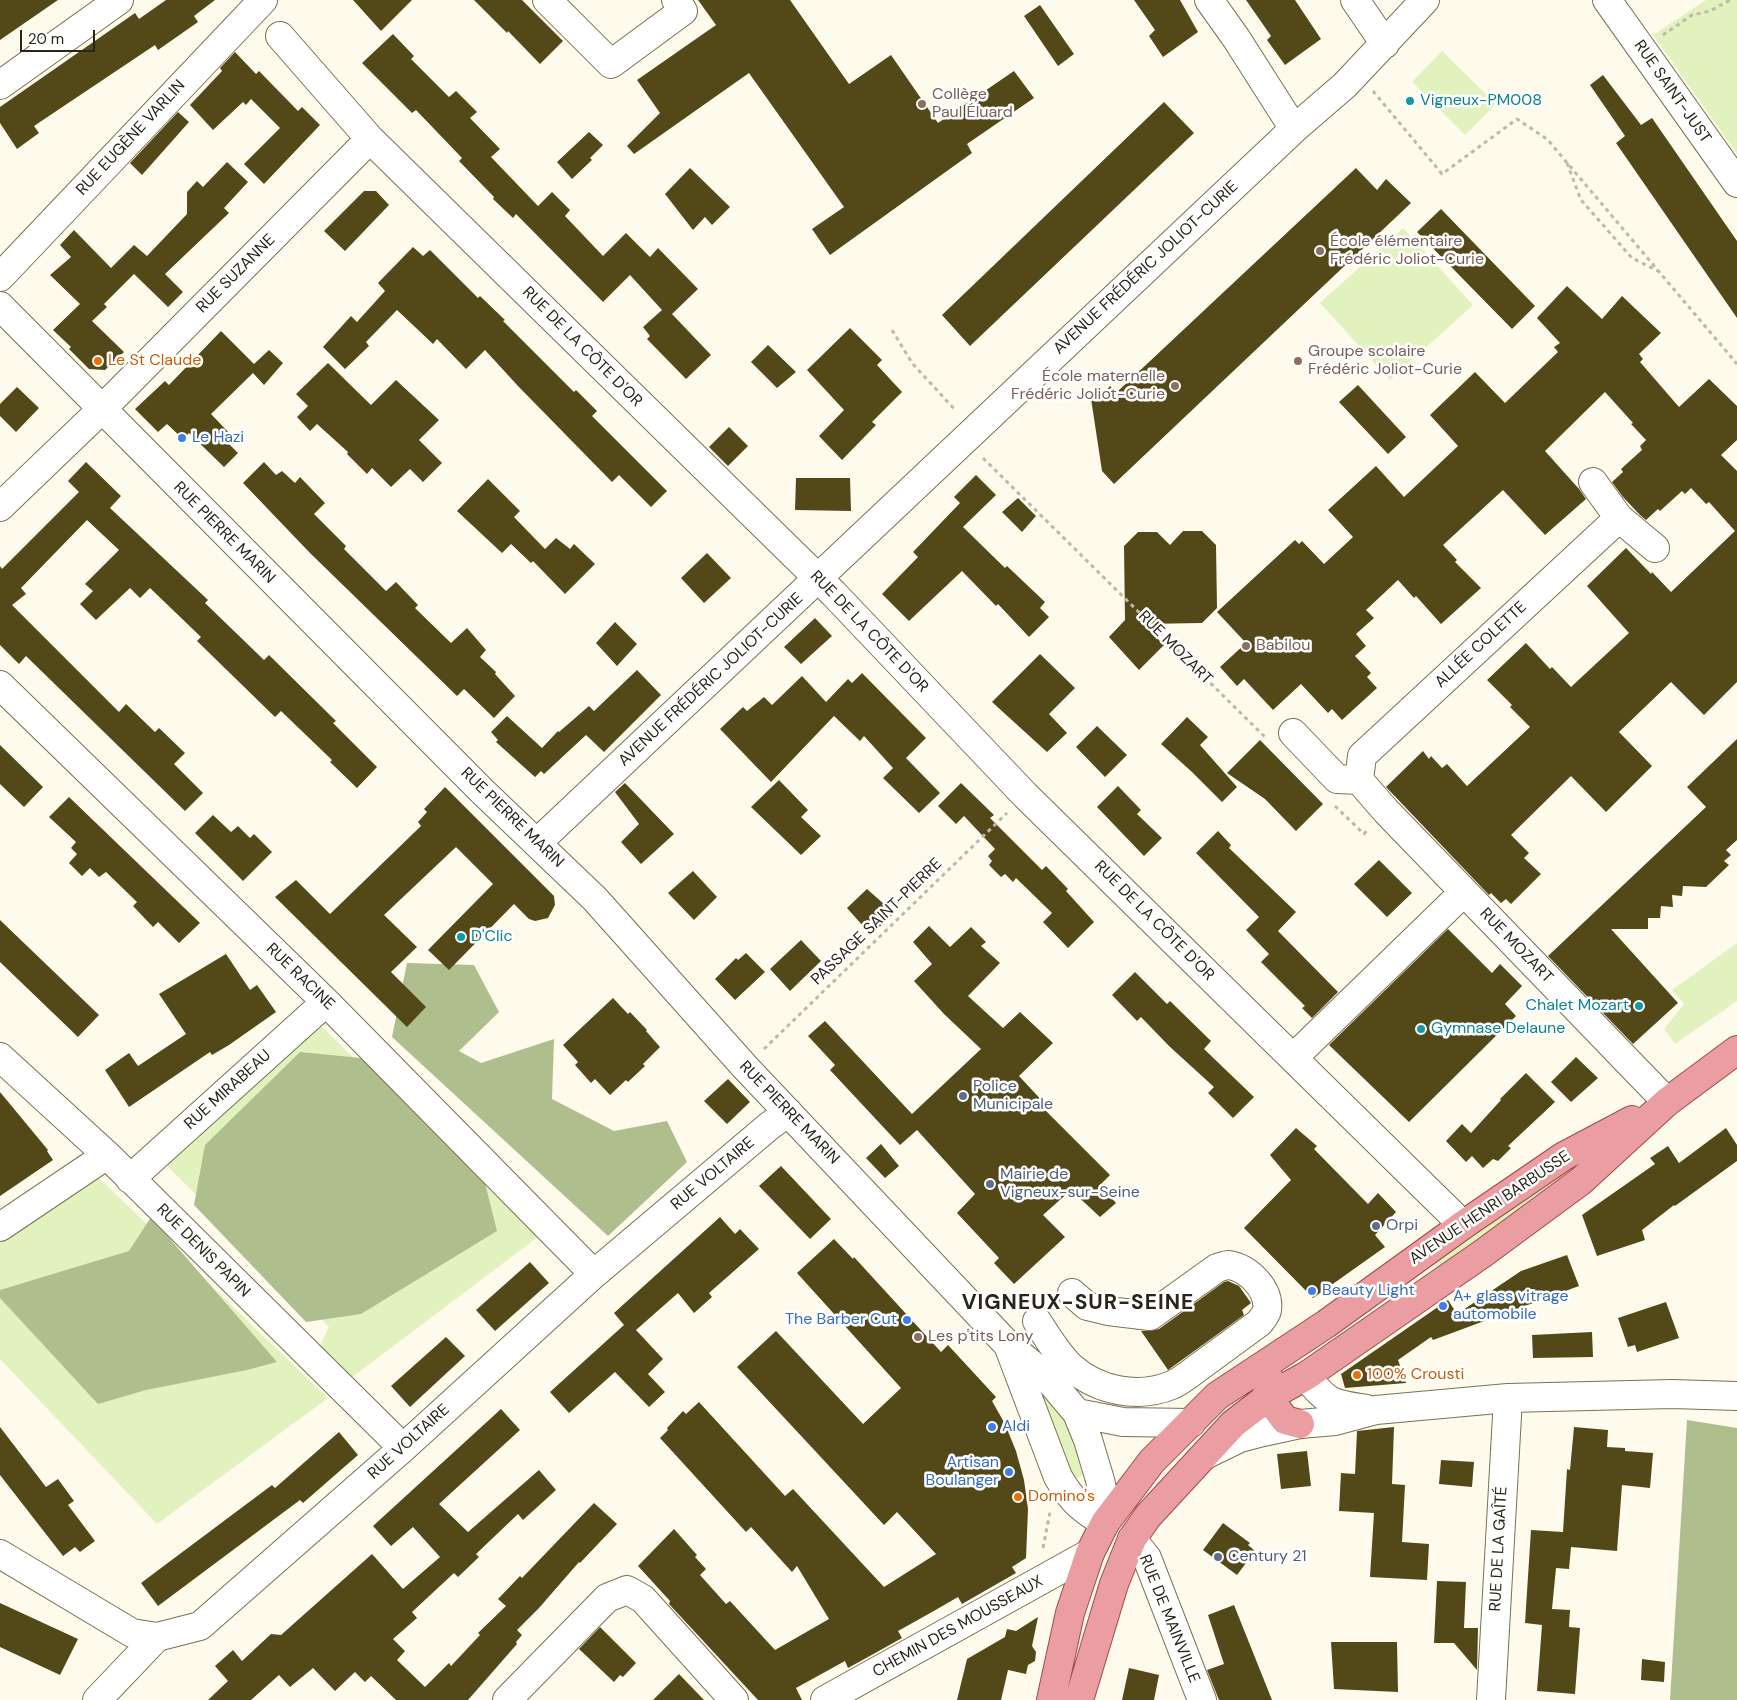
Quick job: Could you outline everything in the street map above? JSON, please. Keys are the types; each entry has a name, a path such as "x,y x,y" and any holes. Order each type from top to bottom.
{"main road":[{"name":"AVENUE HENRI BARBUSSE","path":"1051,1700 1070,1613 1090,1553 1119,1531 1148,1516 1233,1424 1272,1386 1306,1376 1482,1254 1580,1181 1667,1102 1737,1050"},
{"name":"AVENUE HENRI BARBUSSE","path":"1079,1700 1114,1584 1119,1531 1152,1461 1217,1396 1243,1381 1326,1324 1463,1225 1564,1156 1667,1102"},
{"path":"1300,1424 1285,1420 1272,1386 1281,1368 1428,1264 1463,1225"},
{"path":"1243,1381 1272,1386"},
{"path":"1074,1700 1089,1619 1103,1573 1119,1531"}],"street":[{"path":"0,84 119,0"},
{"name":"RUE EUGÈNE VARLIN","path":"0,277 263,0"},
{"path":"547,0 612,64 683,12 676,0"},
{"path":"1209,0 1294,129"},
{"path":"1355,0 1385,44"},
{"name":"AVENUE FRÉDÉRIC JOLIOT-CURIE","path":"538,842 1294,129 1345,85 1425,0"},
{"name":"RUE SAINT-JUST","path":"1607,0 1737,184"},
{"name":"RUE DE LA CÔTE D'OR","path":"280,36 370,139 834,594 1025,795 1463,1225"},
{"name":"RUE SUZANNE","path":"0,507 101,410 370,139"},
{"name":"RUE PIERRE MARIN","path":"0,306 101,410 475,784 538,842 595,899 745,1067 1008,1345 1045,1375 1077,1413 1088,1440 1105,1502 1119,1531"},
{"path":"1593,482 1619,518 1655,548"},
{"name":"ALLÉE COLETTE","path":"1359,780 1362,756 1619,518"},
{"name":"RUE RACINE","path":"0,685 326,1002 594,1274"},
{"path":"1283,739 1337,779 1359,780"},
{"name":"RUE MOZART","path":"1359,780 1386,812 1667,1102"},
{"path":"1293,1058 1464,892"},
{"name":"RUE MIRABEAU","path":"130,1179 326,1002"},
{"name":"RUE DENIS PAPIN","path":"0,1057 107,1155 404,1448"},
{"name":"RUE VOLTAIRE","path":"0,1554 132,1633 157,1637 200,1626 404,1448 594,1274 788,1112"},
{"path":"0,1227 107,1155"},
{"path":"1037,1321 1070,1366 1086,1379 1106,1388 1126,1392 1171,1385 1191,1374 1259,1323 1267,1312 1267,1300 1262,1288 1252,1276 1227,1265 1217,1268 1150,1316 1108,1311 1087,1306 1072,1293"},
{"name":"RUE PIERRE MARIN","path":"1008,1345 1058,1477 1067,1493 1084,1511 1119,1531"},
{"path":"1306,1376 1323,1396 1337,1405 1376,1410"},
{"path":"1205,1455 1240,1438 1300,1424 1335,1420 1376,1410 1508,1398 1672,1394 1737,1396"},
{"name":"RUE DE LA GAÎTÉ","path":"1491,1700 1508,1398"},
{"path":"1077,1413 1123,1422 1191,1423"},
{"name":"RUE DE MAINVILLE","path":"1119,1531 1147,1558 1202,1700"},
{"name":"CHEMIN DES MOUSSEAUX","path":"825,1700 1090,1553"},
{"path":"507,1700 607,1598 627,1590 643,1599 734,1700"},
{"path":"97,1700 157,1637"}],"path":[{"path":"1642,49 1692,15 1710,11 1730,0"},
{"path":"1358,72 1442,174 1517,118 1548,139 1737,364"},
{"path":"1566,160 1581,200 1632,258 1659,271"},
{"name":"RUE MOZART","path":"892,330 912,364 969,435 1283,739"},
{"name":"PASSAGE SAINT-PIERRE","path":"745,1067 1025,795"},
{"path":"1328,799 1364,834 1386,812"}],"green space":[{"path":"1706,0 1737,0 1737,154 1653,35"},
{"path":"1442,51 1496,104 1465,135 1412,82"},
{"path":"1403,228 1473,305 1390,380 1320,303"},
{"path":"1737,943 1737,1001 1675,1044 1664,1029 1684,1004 1672,990"},
{"path":"407,963 474,965 499,1012 459,1051 481,1063 554,1039 552,1099 614,1131 667,1121 687,1162 608,1236 392,1037"},
{"path":"315,1020 538,1237 351,1378 319,1348 329,1327 163,1162"},
{"path":"300,1052 361,1058 482,1171 497,1231 361,1314 306,1322 194,1205 205,1145"},
{"path":"1573,1165 1574,1168 1490,1232 1438,1269 1434,1265 1452,1249"},
{"path":"98,1177 328,1398 157,1524 0,1359 0,1242"},
{"path":"151,1217 277,1362 247,1370 146,1390 98,1404 0,1298 0,1290 129,1251"},
{"path":"1028,1374 1060,1408 1087,1473 1075,1479 1068,1468"},
{"path":"1687,1420 1737,1428 1737,1700 1670,1700"}],"building":[{"path":"0,0 58,0 0,40"},
{"path":"166,0 215,0 194,16 198,22 158,50 155,45 34,126 39,133 17,149 0,123 0,107 135,13 139,19"},
{"path":"353,0 412,0 381,31"},
{"path":"474,0 522,0 563,41 540,64"},
{"path":"698,0 790,0 849,84 891,55 938,123 1014,71 1034,98 967,144 972,153 830,255 812,229 844,207 749,73 634,154 627,146 660,113 637,80 716,25"},
{"path":"1134,0 1180,0 1198,32 1163,57 1149,36 1155,30"},
{"path":"1246,0 1295,0 1321,39 1285,65 1267,40 1271,36"},
{"path":"1040,5 1074,54 1058,66 1024,16"},
{"path":"393,34 414,56 411,59 449,97 456,91 477,112 470,118 500,149 491,157 538,206 552,192 570,210 565,216 603,256 626,233 650,257 658,248 698,289 672,314 711,355 686,379 647,339 650,336 643,327 662,310 630,275 603,302 516,214 513,218 493,199 494,197 459,161 462,158 416,110 412,113 362,63"},
{"path":"235,52 256,74 259,71 298,111 302,107 320,125 264,184 244,164 280,128 251,99 246,105 243,102 213,130 190,105 222,71 220,68"},
{"path":"1603,75 1641,125 1652,118 1737,241 1737,318 1616,143 1625,136 1590,85"},
{"path":"1164,102 1194,133 970,346 942,315"},
{"path":"178,112 189,122 142,175 130,163"},
{"path":"589,132 603,145 590,158 592,160 572,179 557,162"},
{"path":"227,162 248,182 224,208 229,213 165,274 183,292 168,307 134,274 104,304 107,307 92,321 124,352 105,370 89,369 69,349 71,347 53,330 80,304 50,275 71,257 60,245 74,230 111,268 134,245 147,256 187,214 187,192 197,181 203,187"},
{"path":"690,168 730,207 712,225 705,217 693,230 665,194"},
{"path":"1356,168 1377,190 1386,179 1411,203 1114,484 1102,471 1090,392 1105,392 1110,386 1117,392"},
{"path":"364,191 376,191 389,205 345,251 324,231"},
{"path":"1441,209 1535,306 1512,329 1417,232"},
{"path":"413,247 423,256 430,250 478,298 480,296 505,320 503,321 574,392 576,390 597,411 592,416 667,491 651,507 619,475 612,482 485,350 466,369 437,339 433,344 397,310 366,342 369,346 345,369 323,347 351,316 357,322 385,291 378,283"},
{"path":"1567,286 1602,319 1622,296 1661,333 1639,354 1643,359 1640,362 1679,407 1709,379 1737,406 1737,440 1721,455 1737,471 1737,682 1704,715 1671,682 1619,732 1652,766 1606,812 1571,776 1511,835 1529,853 1524,858 1541,874 1511,904 1506,899 1501,903 1491,893 1489,895 1386,787 1423,751 1429,759 1431,756 1442,768 1447,764 1467,786 1530,727 1510,707 1512,705 1487,680 1526,643 1550,669 1552,667 1571,687 1629,633 1587,586 1626,548 1671,592 1735,531 1709,502 1706,504 1691,488 1685,494 1682,491 1660,511 1658,509 1646,520 1623,497 1612,482 1623,472 1621,469 1642,450 1640,446 1646,440 1605,392 1545,451 1586,499 1545,535 1503,490 1443,545 1457,560 1455,562 1481,588 1441,624 1416,596 1414,598 1398,580 1366,610 1374,618 1356,634 1366,646 1355,656 1371,673 1367,677 1377,688 1342,720 1332,709 1328,713 1301,684 1273,710 1244,679 1237,686 1220,667 1246,643 1217,612 1295,540 1299,544 1302,541 1324,564 1353,537 1328,510 1376,466 1404,497 1458,446 1430,415 1475,372 1505,403 1558,352 1554,347 1560,343 1537,318"},
{"path":"850,328 882,360 877,365 902,392 872,422 876,425 842,460 819,436 844,410 807,370"},
{"path":"221,331 254,364 269,350 283,363 264,385 253,373 211,414 234,438 229,444 238,453 224,467 189,433 183,439 167,424 158,432 135,409 165,381 169,385"},
{"path":"768,345 796,372 777,388 751,362"},
{"path":"328,363 371,405 396,380 439,420 419,440 442,463 423,482 410,469 391,487 372,468 367,474 347,454 348,452 317,424 310,431 297,417 308,406 296,394"},
{"path":"1358,385 1406,437 1388,454 1339,402"},
{"path":"17,387 39,408 16,432 0,416 0,404"},
{"path":"729,427 748,446 728,466 709,447"},
{"path":"86,462 121,496 110,508 208,600 205,603 264,660 269,655 336,721 333,723 377,767 357,788 330,762 332,760 281,711 275,717 197,641 201,637 150,588 140,598 130,588 96,620 80,604 93,591 85,584 119,550 87,520 21,588 26,594 12,605 119,712 126,704 155,732 159,728 185,753 174,764 203,793 185,811 26,656 19,664 0,645 0,566 2,569 79,492 68,481"},
{"path":"264,462 276,475 282,471 295,483 300,477 325,503 314,514 346,546 344,549 386,591 396,582 418,605 415,608 451,643 467,628 486,650 480,657 496,672 495,674 515,696 494,718 464,689 457,696 310,553 243,483"},
{"path":"976,475 996,495 963,527 1005,568 1007,566 1045,602 1040,608 1049,617 1029,637 998,604 996,606 962,571 909,621 882,594 918,557 913,552 960,503 954,497"},
{"path":"796,478 850,478 851,511 795,510"},
{"path":"488,479 520,511 514,517 545,549 556,538 570,549 574,544 595,564 565,594 533,561 531,563 511,544 502,553 457,511"},
{"path":"1018,498 1036,516 1022,532 1002,512"},
{"path":"1183,531 1202,531 1216,545 1217,608 1202,623 1143,624 1164,645 1139,670 1109,637 1125,620 1124,546 1138,532 1157,532 1170,545"},
{"path":"707,553 731,578 704,603 681,578"},
{"path":"815,618 832,636 801,664 784,647"},
{"path":"615,622 637,644 617,666 596,643"},
{"path":"1040,654 1075,688 1049,714 1067,733 1047,752 992,702"},
{"path":"637,670 661,695 604,752 586,735 544,774 541,771 535,777 496,742 498,740 491,732 507,716 542,748 558,731 589,706 594,711"},
{"path":"862,673 926,738 906,758 940,793 919,813 883,778 893,768 864,736 860,741 834,716 771,782 720,729 743,707 747,711 764,697 772,705 802,676 826,702 848,679 852,683"},
{"path":"1187,717 1208,737 1200,745 1237,787 1222,802 1161,744"},
{"path":"1097,726 1127,755 1105,777 1076,747"},
{"path":"1737,739 1737,840 1726,850 1731,855 1724,861 1729,865 1706,887 1683,886 1682,896 1672,895 1673,907 1661,906 1660,918 1648,918 1648,929 1611,929 1678,1003 1633,1044 1548,956 1706,807 1687,787"},
{"path":"1260,740 1323,804 1296,831 1265,799 1227,773"},
{"path":"0,745 43,787 24,807 0,784"},
{"path":"779,780 808,810 801,817 821,836 801,855 751,807"},
{"path":"625,783 674,834 641,864 621,842 639,824 615,792"},
{"path":"961,783 994,815 990,818 1042,870 1046,866 1068,889 1066,891 1094,922 1068,948 1043,922 1052,913 1016,878 1013,882 1005,874 1001,877 989,865 992,861 988,856 995,849 964,816 956,824 938,806"},
{"path":"1118,786 1141,810 1137,814 1162,838 1144,856 1097,807"},
{"path":"445,787 554,896 555,905 548,918 535,921 529,919 514,904 449,970 428,950 493,884 456,847 384,915 417,947 391,972 426,1007 407,1027 275,897 296,880 330,914 421,826 418,822 427,812 424,809"},
{"path":"69,797 200,923 179,943 158,922 153,927 133,906 137,902 106,872 99,877 90,868 82,876 69,863 77,854 71,848 76,842 49,817"},
{"path":"213,815 231,832 238,826 250,838 254,834 272,852 243,881 195,833"},
{"path":"1218,831 1231,845 1229,848 1296,912 1278,931 1338,992 1312,1018 1302,1008 1305,1006 1261,962 1269,954 1246,930 1259,917 1196,853"},
{"path":"1379,860 1412,893 1387,917 1354,884"},
{"path":"693,871 717,897 694,920 668,893"},
{"path":"867,889 894,913 871,935 847,908"},
{"path":"0,920 99,1015 78,1037 0,962"},
{"path":"929,926 950,947 971,927 986,942 981,946 1000,963 968,996 1003,1028 1020,1012 1053,1043 1019,1076 1047,1106 1044,1109 1110,1175 1100,1185 1116,1203 1100,1217 1071,1190 1043,1215 1065,1237 1014,1284 994,1263 999,1258 957,1213 975,1194 917,1130 900,1145 830,1070 835,1065 808,1036 825,1021 912,1114 981,1049 944,1014 914,981 932,964 913,942"},
{"name":"Gymnase Delaune","path":"1448,929 1492,973 1500,964 1522,986 1505,1004 1516,1016 1409,1122 1329,1045"},
{"path":"801,940 821,961 790,991 770,969"},
{"path":"746,953 765,972 735,1000 715,979 736,958 738,960"},
{"path":"226,954 250,990 257,985 276,1012 229,1045 212,1055 210,1052 129,1107 105,1070 129,1053 138,1066 186,1034 159,994"},
{"path":"1135,972 1167,1004 1170,1001 1211,1041 1204,1049 1254,1097 1233,1118 1208,1093 1214,1087 1169,1046 1141,1017 1137,1021 1112,995"},
{"path":"613,998 628,1014 630,1012 660,1047 643,1064 645,1066 610,1095 595,1079 591,1083 575,1065 578,1062 563,1045"},
{"path":"1576,1057 1598,1078 1571,1102 1551,1082"},
{"path":"1526,1073 1555,1102 1508,1146 1511,1148 1498,1161 1493,1159 1483,1168 1472,1156 1466,1162 1446,1141 1462,1124 1471,1133 1500,1099"},
{"path":"728,1079 750,1102 727,1124 704,1101"},
{"path":"0,1092 48,1150 53,1160 0,1196"},
{"path":"1296,1128 1317,1146 1314,1149 1368,1204 1378,1193 1396,1212 1375,1235 1385,1247 1313,1298 1244,1228 1291,1180 1270,1155"},
{"path":"1726,1128 1737,1145 1737,1161 1642,1230 1645,1240 1597,1256 1582,1215 1655,1164 1650,1158 1668,1146 1679,1163"},
{"path":"881,1144 899,1166 885,1178 866,1158"},
{"path":"781,1166 831,1219 810,1239 759,1186"},
{"path":"720,1217 735,1234 740,1229 759,1249 709,1293 712,1297 694,1313 678,1293 636,1330 663,1359 648,1374 665,1392 649,1407 615,1372 569,1413 550,1392 624,1325 614,1313"},
{"path":"834,1239 853,1259 854,1257 941,1352 948,1345 996,1397 992,1401 1005,1424 1016,1451 1024,1480 1028,1509 1026,1558 1012,1567 1016,1573 962,1604 958,1597 898,1631 902,1638 848,1668 845,1661 796,1688 802,1700 758,1700 669,1604 670,1601 638,1566 674,1529 697,1555 695,1557 706,1569 700,1575 726,1604 730,1601 775,1650 829,1619 797,1566 792,1572 751,1527 746,1532 660,1438 683,1411 686,1414 699,1402 785,1496 793,1489 884,1587 936,1554 897,1512 884,1525 737,1367 776,1331 863,1424 901,1388 797,1273"},
{"path":"1567,1255 1579,1286 1433,1340 1431,1337 1398,1360 1406,1383 1345,1388 1341,1374 1448,1300 1457,1314 1521,1271"},
{"path":"530,1262 549,1283 495,1331 476,1310"},
{"path":"1228,1281 1239,1286 1251,1303 1242,1310 1244,1315 1168,1370 1141,1331 1159,1329"},
{"path":"1666,1302 1679,1338 1637,1352 1635,1345 1628,1347 1618,1318"},
{"path":"1592,1332 1593,1357 1533,1358 1532,1335"},
{"path":"446,1337 465,1356 410,1407 391,1386"},
{"path":"501,1409 520,1430 439,1504 468,1532 539,1470 556,1490 523,1520 518,1514 476,1554 479,1557 458,1577 454,1573 412,1612 417,1618 393,1639 405,1651 397,1660 425,1687 449,1663 451,1666 480,1635 478,1633 506,1606 498,1599 520,1576 522,1578 594,1503 617,1524 579,1562 517,1630 522,1635 516,1642 517,1644 468,1700 396,1700 371,1676 365,1682 355,1672 335,1691 313,1668 290,1687 279,1675 251,1700 208,1700 228,1681 215,1666 233,1650 242,1661 271,1634 281,1635 372,1554 403,1589 440,1557 413,1527 391,1546 373,1526"},
{"path":"0,1427 46,1487 58,1479 74,1501 68,1505 95,1541 80,1552 75,1547 63,1556 0,1475"},
{"path":"1394,1427 1392,1484 1405,1485 1402,1542 1429,1544 1427,1580 1370,1577 1374,1513 1339,1511 1341,1473 1355,1474 1357,1431"},
{"path":"1574,1427 1608,1430 1607,1447 1625,1448 1625,1451 1653,1453 1650,1488 1622,1485 1617,1551 1571,1547 1569,1569 1556,1568 1552,1609 1570,1610 1569,1627 1580,1628 1575,1694 1537,1691 1542,1625 1525,1623 1531,1530 1563,1532 1567,1469 1570,1470"},
{"path":"339,1432 358,1455 303,1503 300,1500 158,1606 141,1583 272,1485 275,1488"},
{"path":"1307,1451 1311,1486 1281,1489 1277,1454"},
{"path":"1441,1460 1474,1462 1472,1487 1439,1484"},
{"path":"1223,1523 1250,1543 1248,1545 1255,1551 1237,1575 1203,1550"},
{"path":"1437,1581 1466,1582 1464,1628 1478,1628 1477,1670 1454,1643 1434,1643"},
{"path":"0,1603 78,1639 60,1675 0,1647"},
{"path":"1234,1605 1272,1700 1219,1700 1207,1670 1224,1664 1208,1615"},
{"path":"1038,1617 1032,1646 1036,1652 1035,1661 1028,1665 1026,1674 1008,1670 1001,1700 957,1700 967,1659 1005,1637 1007,1629 1016,1631"},
{"path":"600,1627 636,1663 623,1677 620,1675 614,1682 579,1649"},
{"path":"1331,1642 1397,1642 1398,1692 1334,1689"},
{"path":"1642,1659 1665,1662 1664,1682 1641,1680"},
{"path":"1129,1668 1159,1675 1154,1700 1122,1700"},
{"path":"679,1674 704,1700 653,1700"}],"place":[{"name":"Vigneux-PM008","path":"1410,101"},
{"name":"Collège Paul Éluard","path":"922,104"},
{"name":"École élémentaire Frédéric Joliot-Curie","path":"1320,251"},
{"name":"Le St Claude","path":"98,361"},
{"name":"Groupe scolaire Frédéric Joliot-Curie","path":"1298,361"},
{"name":"École maternelle Frédéric Joliot-Curie","path":"1175,386"},
{"name":"Le Hazi","path":"182,438"},
{"name":"Babilou","path":"1246,646"},
{"name":"D'Clic","path":"461,937"},
{"name":"Chalet Mozart","path":"1639,1006"},
{"name":"Gymnase Delaune","path":"1421,1029"},
{"name":"Police Municipale","path":"963,1096"},
{"name":"Mairie de Vigneux-sur-Seine","path":"990,1184"},
{"name":"Orpi","path":"1376,1226"},
{"name":"Beauty Light","path":"1312,1291"},
{"name":"A+ glass vitrage automobile","path":"1443,1306"},
{"name":"The Barber Cut","path":"907,1320"},
{"name":"Les p'tits Lony","path":"918,1337"},
{"name":"100% Crousti","path":"1357,1375"},
{"name":"Aldi","path":"992,1427"},
{"name":"Artisan Boulanger","path":"1009,1472"},
{"name":"Domino's","path":"1018,1497"},
{"name":"Century 21","path":"1218,1557"}],"district":[{"name":"VIGNEUX-SUR-SEINE","path":"1078,1303"}]}
